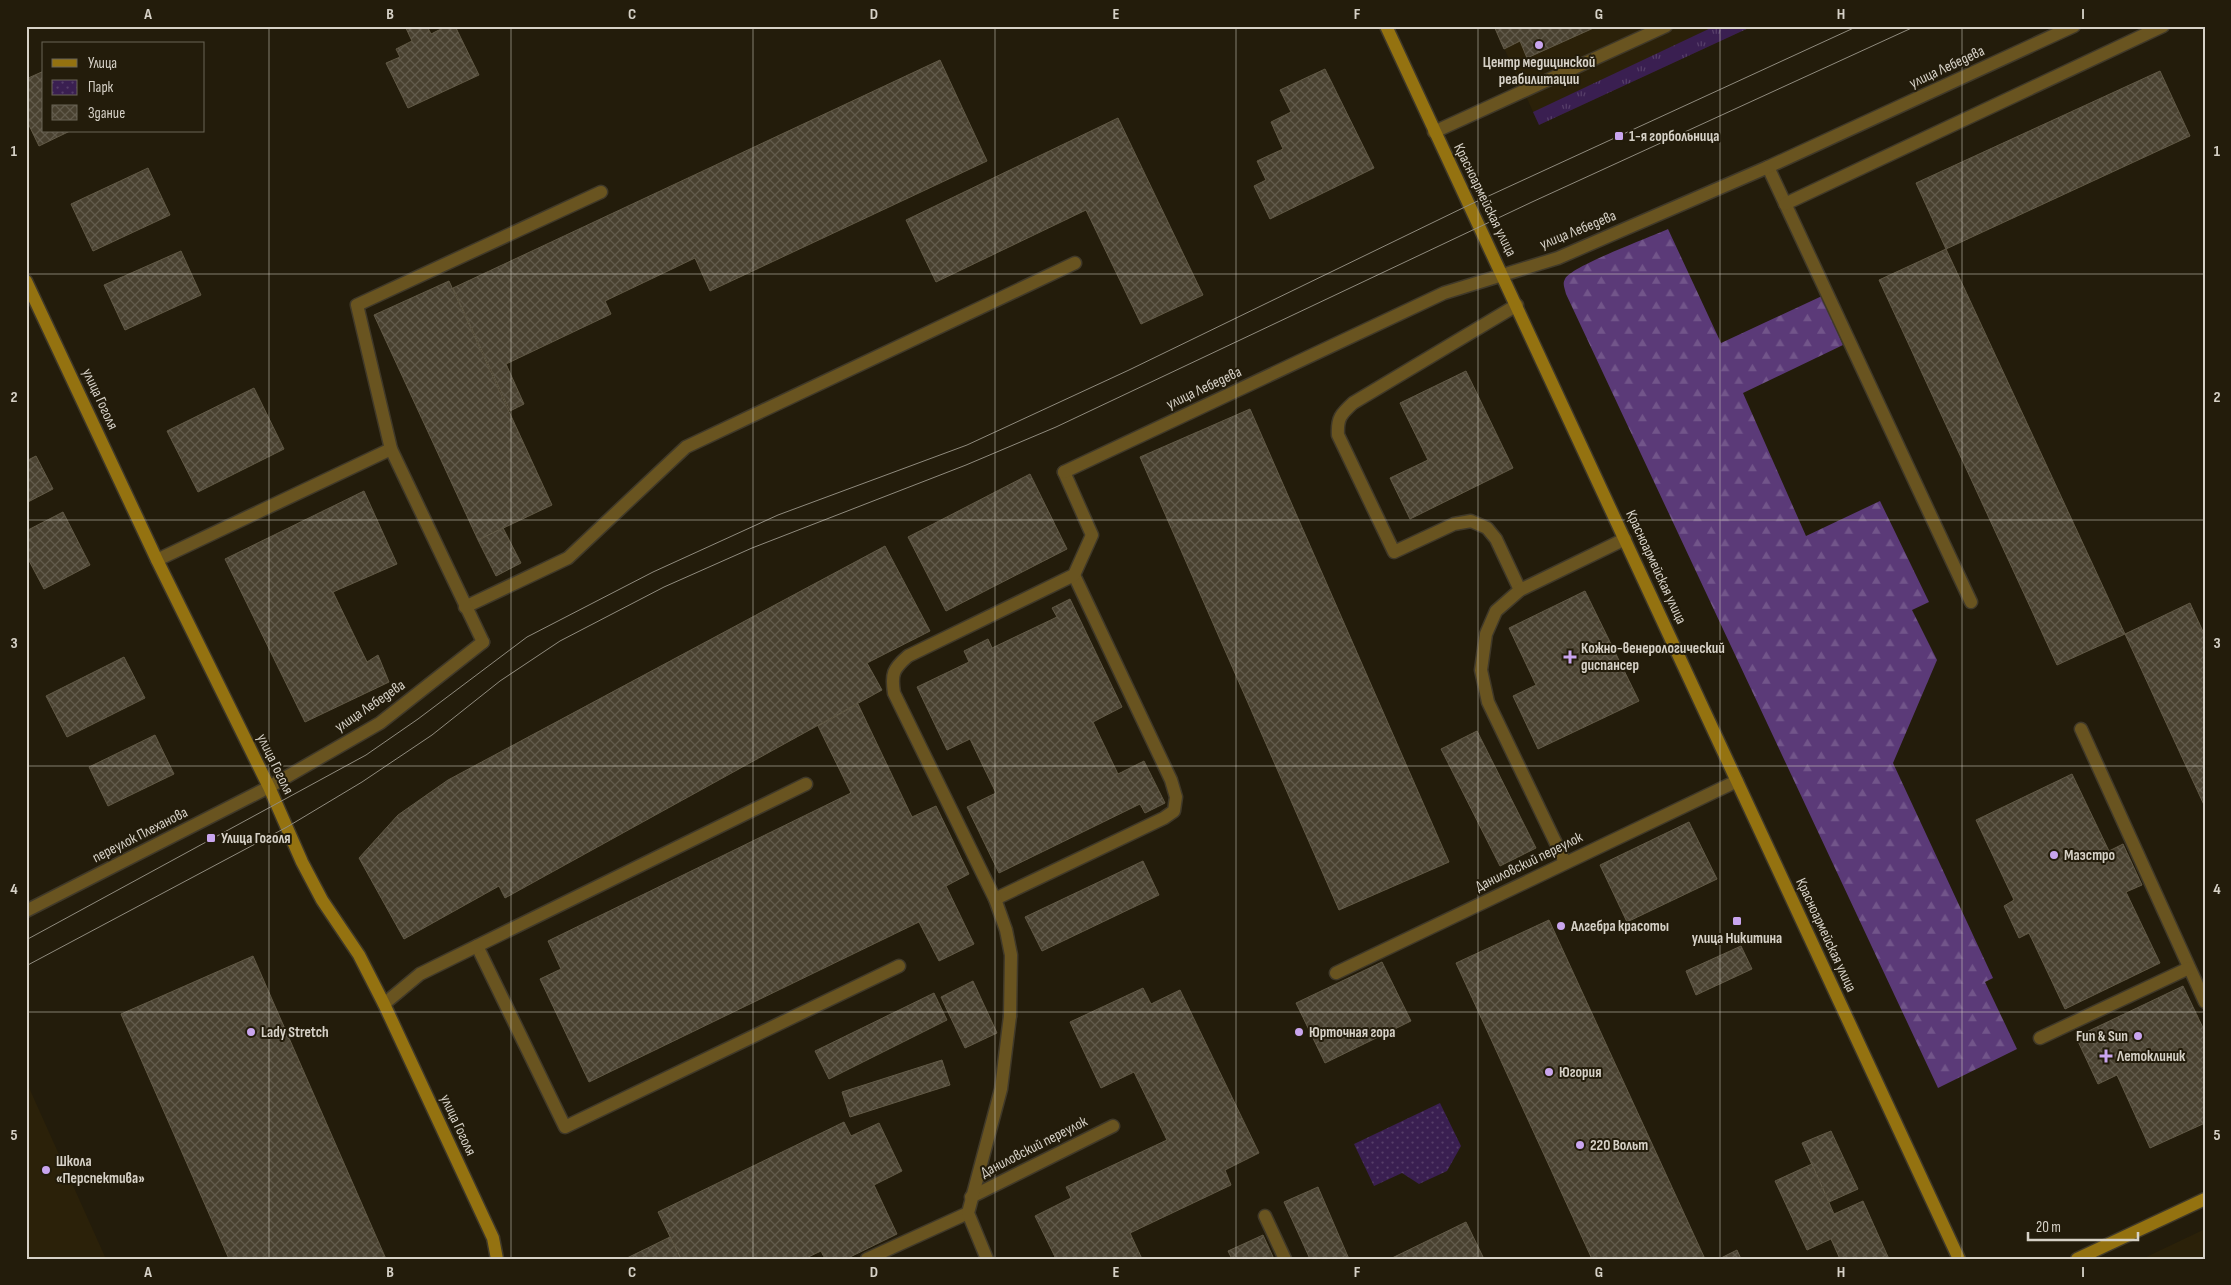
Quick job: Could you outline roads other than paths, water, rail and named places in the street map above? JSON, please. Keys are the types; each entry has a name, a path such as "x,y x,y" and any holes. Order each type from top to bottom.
{"main road":[{"name":"Красноармейская улица","path":"1386,26 1958,1259"},
{"name":"улица Гоголя","path":"26,281 156,560 269,787 302,862 322,900 359,955 384,1004 493,1238 497,1259"},
{"path":"2077,1259 2205,1199"}],"street":[{"path":"1434,132 1666,26"},
{"name":"улица Лебедева","path":"1074,575 1092,535 1064,472 1444,293 1558,258 1768,167 2074,26"},
{"path":"1785,204 2163,26"},
{"path":"1768,167 1971,602"},
{"path":"601,192 357,305 391,449 465,608 568,558 686,448 1076,263"},
{"path":"1517,305 1354,403 1343,412 1337,421 1338,435 1394,552 1454,524 1472,521 1487,528 1496,539 1520,590"},
{"path":"156,560 391,449"},
{"path":"1566,862 1488,702 1481,670 1486,634 1496,610 1520,590 1625,539"},
{"path":"995,900 1164,818 1174,811 1176,797 1171,780 1074,575"},
{"name":"Даниловский переулок","path":"968,1213 1001,1089 1010,1016 1011,955 1006,930 995,900 894,693 892,681 895,667 908,656 1074,575"},
{"name":"улица Лебедева","path":"269,787 380,723 483,642 465,608"},
{"path":"2080,728 2205,1002"},
{"name":"Даниловский переулок","path":"1336,973 1737,781"},
{"path":"384,1004 420,974 806,784"},
{"name":"переулок Плеханова","path":"26,911 269,787"},
{"path":"477,946 566,1128 899,966"},
{"path":"2040,1038 2189,968"},
{"name":"Даниловский переулок","path":"971,1197 1113,1126"},
{"path":"867,1259 968,1213 987,1259"},
{"path":"1265,1216 1285,1259"}],"tram line":[{"path":"26,940 366,755 418,719 527,637 653,572 778,515 967,445 1129,370 1469,205 1858,26"},
{"path":"26,966 287,827 362,782 432,735 500,681 560,641 664,587 752,548 966,465 1056,427 1532,202 1916,26"}],"place":[{"name":"Центр медицинской реабилитации","path":"1539,45"},
{"name":"1-я горбольница","path":"1619,136"},
{"name":"Кожно-венерологический диспансер","path":"1570,657"},
{"name":"Улица Гоголя","path":"211,838"},
{"name":"Маэстро","path":"2054,855"},
{"name":"улица Никитина","path":"1737,921"},
{"name":"Алгебра красоты","path":"1561,926"},
{"name":"Lady Stretch","path":"251,1032"},
{"name":"Юрточная гора","path":"1299,1032"},
{"name":"Fun & Sun","path":"2138,1036"},
{"name":"Летоклиник","path":"2106,1056"},
{"name":"Югория","path":"1549,1072"},
{"name":"220 Вольт","path":"1580,1145"},
{"name":"Школа «Перспектива»","path":"46,1170"}]}
